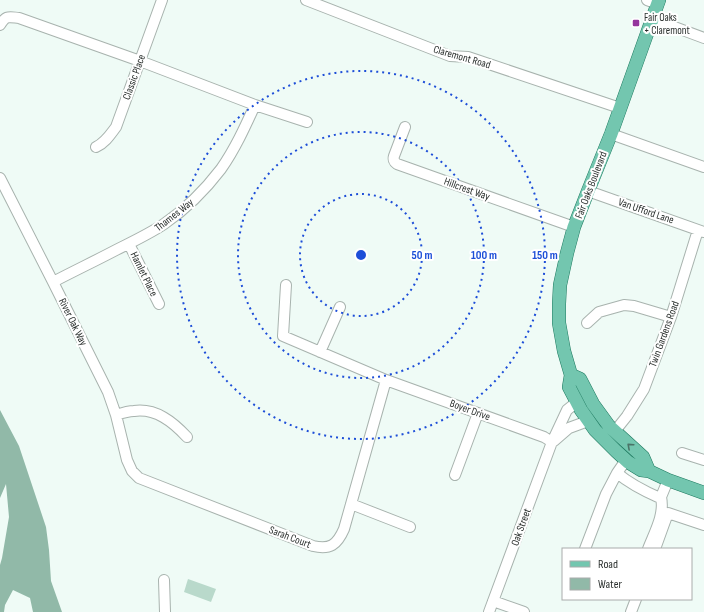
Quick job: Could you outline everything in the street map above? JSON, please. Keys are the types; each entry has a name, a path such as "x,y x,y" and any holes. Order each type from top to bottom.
{"main road":[{"name":"Fair Oaks Boulevard","path":"655,1 653,19 611,134 574,227 560,285 559,323 564,351 571,375 569,387 588,421 626,460 641,470 650,471 668,480 704,493"},
{"path":"571,375 580,379 593,404 611,427 643,457 650,471"},
{"path":"577,402 590,412 598,422 611,427"}],"street":[{"name":"Classic Place","path":"96,147 106,141 116,127 162,0"},
{"name":"Claremont Road","path":"306,0 450,56 468,57 620,108"},
{"path":"0,25 6,17 19,18 140,61 255,105 307,122"},
{"path":"653,19 704,38"},
{"name":"Thames Way","path":"53,282 144,237 188,206 212,181 230,154 255,105"},
{"name":"Hillcrest Way","path":"406,127 394,158 397,164 574,227"},
{"path":"611,134 704,166"},
{"name":"River Oak Way","path":"0,178 108,392 116,415 127,460 132,472"},
{"name":"Van Ufford Lane","path":"588,191 701,231"},
{"name":"Twin Gardens Road","path":"611,427 627,416 644,389 701,231"},
{"name":"Hamlet Place","path":"129,244 158,304"},
{"name":"Boyer Drive","path":"286,285 283,336 386,380 544,437 552,442"},
{"path":"587,323 599,312 624,305 634,306 671,317"},
{"path":"320,352 340,307"},
{"name":"Sarah Court","path":"132,472 139,478 298,541 319,548 332,546 339,539 344,529 386,380"},
{"path":"552,442 567,410 577,402"},
{"path":"116,415 144,410 161,416 171,422 187,437"},
{"path":"455,476 478,413"},
{"path":"552,442 569,428 588,421"},
{"name":"Oak Street","path":"489,612 552,442"},
{"path":"682,453 704,460"},
{"path":"585,548 606,494 626,460"},
{"path":"617,473 626,481 642,490 660,498 661,497"},
{"path":"648,548 662,512 663,505 661,497 668,480"},
{"path":"351,504 410,527"},
{"path":"655,548 668,513 704,525"},
{"path":"164,580 165,612"},
{"path":"631,612 636,600"},
{"path":"493,601 524,612"}],"shaded area":[{"path":"188,579 216,589 211,602 184,592"}],"water":[{"path":"0,410 19,446 46,527 51,581 62,612 33,612 30,598 13,590 5,605 4,612 0,612 0,565 9,517 6,484 0,498"}],"place":[{"name":"Fair Oaks + Claremont","path":"636,23"}]}
